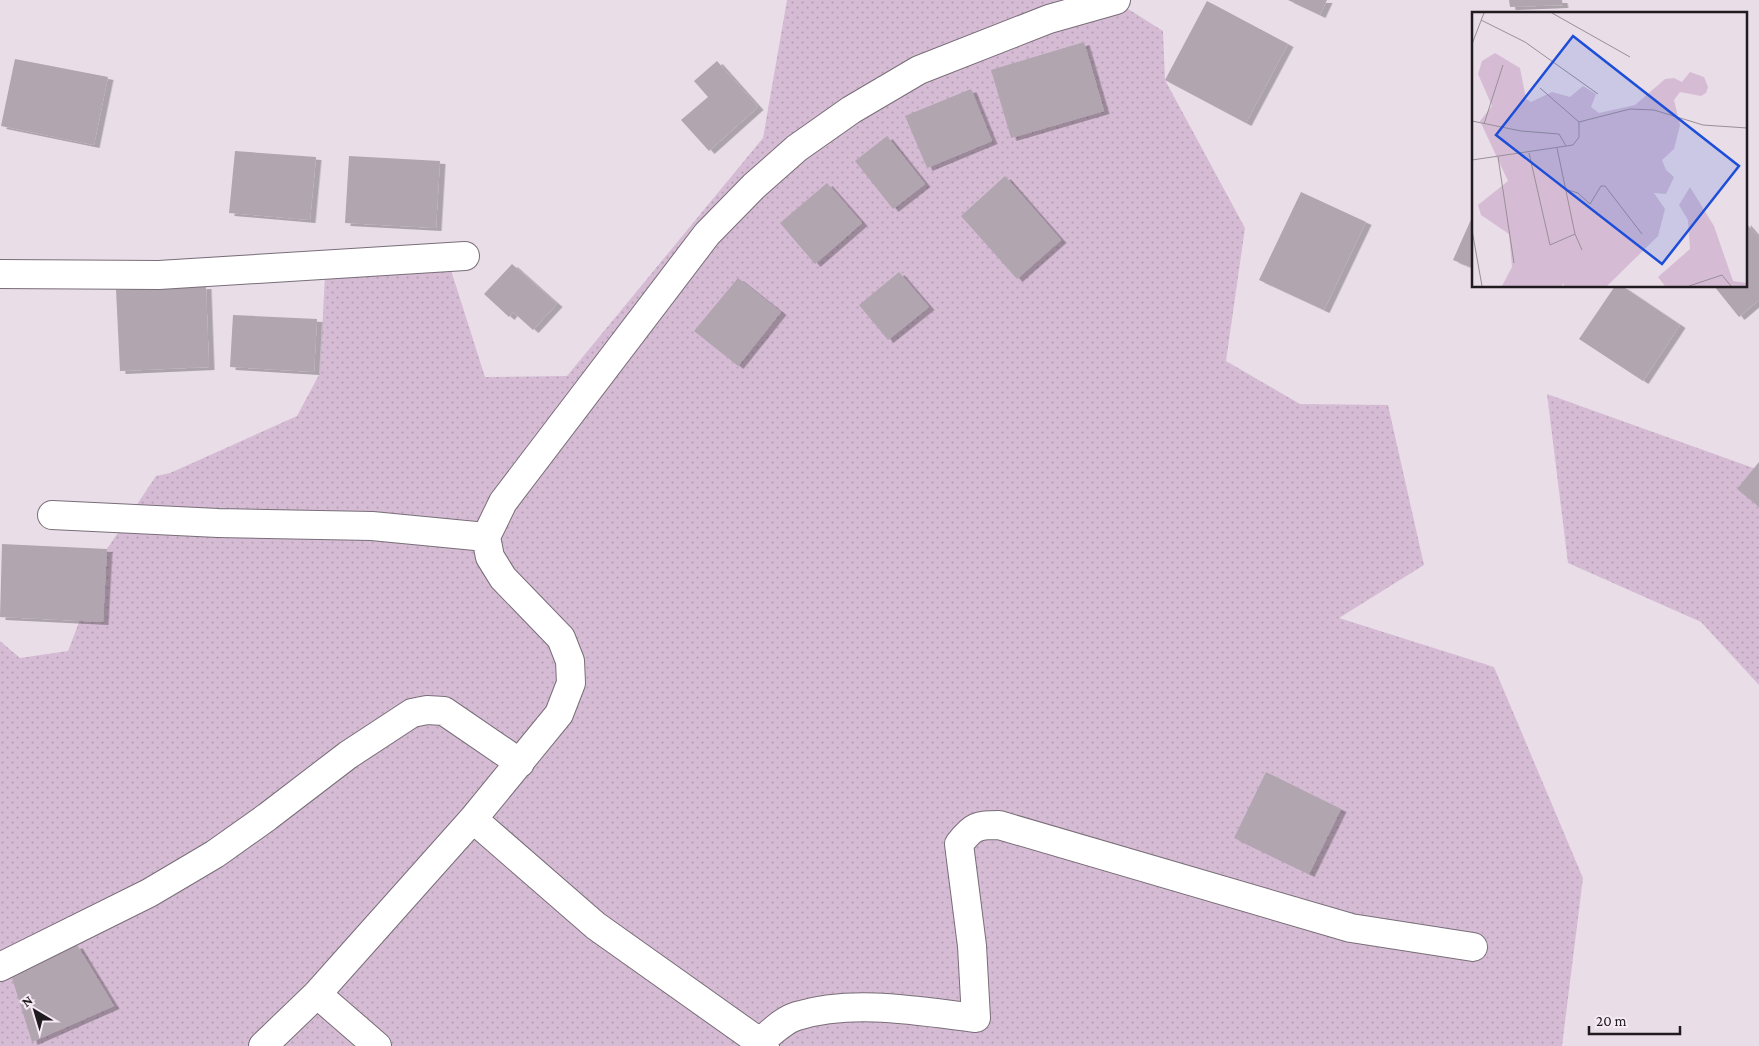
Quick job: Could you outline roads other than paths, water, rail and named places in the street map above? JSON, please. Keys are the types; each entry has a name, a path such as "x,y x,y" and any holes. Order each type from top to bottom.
{"street":[{"path":"263,1046 317,994 473,819 559,714 571,683 570,661 561,638 503,578 490,556 486,537 503,502 707,234 754,186 797,148 851,110 919,70 1049,19 1116,0"},
{"path":"0,274 160,275 465,256"},
{"path":"52,515 218,523 372,526 486,537"},
{"path":"0,967 149,893 215,854 267,817 348,754 412,713 427,710 444,712 520,763"},
{"path":"473,819 596,926 762,1044 778,1026 796,1016 840,1008 894,1008 976,1018 972,946 959,844 970,831 983,825 1000,825 1351,928 1473,947"},
{"path":"317,994 377,1046"}]}
